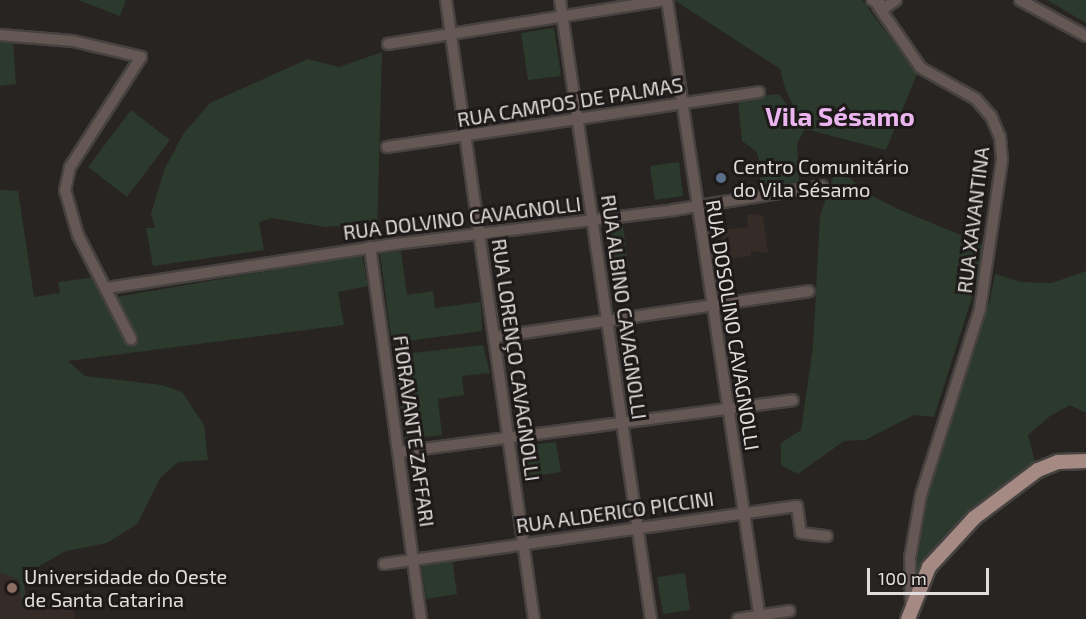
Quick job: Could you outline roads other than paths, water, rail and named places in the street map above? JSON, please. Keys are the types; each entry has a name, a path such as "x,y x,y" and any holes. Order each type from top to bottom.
{"main road":[{"path":"909,612 928,567 952,539 998,497 1038,470 1058,462 1086,461"}],"street":[{"name":"RUA LORENÇO CAVAGNOLLI","path":"446,0 510,436 534,619"},
{"name":"RUA ALBINO CAVAGNOLLI","path":"560,0 640,527 651,619"},
{"path":"388,44 667,0"},
{"name":"RUA DOSOLINO CAVAGNOLLI","path":"667,0 760,617"},
{"path":"1020,0 1086,36"},
{"path":"875,3 886,7 895,2"},
{"path":"891,22 895,2"},
{"name":"RUA XAVANTINA","path":"875,3 891,22 902,46 921,68 976,99 991,116 1000,137 1002,160 980,309 921,495 910,558 909,612"},
{"path":"0,35 74,41 141,57 70,166 65,190 78,235 131,339"},
{"name":"RUA CAMPOS DE PALMAS","path":"387,147 759,92"},
{"name":"RUA DOLVINO CAVAGNOLLI","path":"107,288 370,247 697,207 822,186"},
{"name":"FIORAVANTE ZAFFARI","path":"370,247 400,452 421,619"},
{"path":"495,337 712,308 809,291"},
{"path":"400,452 793,400"},
{"name":"RUA ALDERICO PICCINI","path":"384,564 797,506 801,533 827,536"},
{"path":"738,619 789,611"}],"place":[{"name":"Centro Comunitário do Vila Sésamo","path":"721,178"},
{"name":"Universidade do Oeste de Santa Catarina","path":"12,588"}],"district":[{"name":"Vila Sésamo","path":"840,116"}]}
